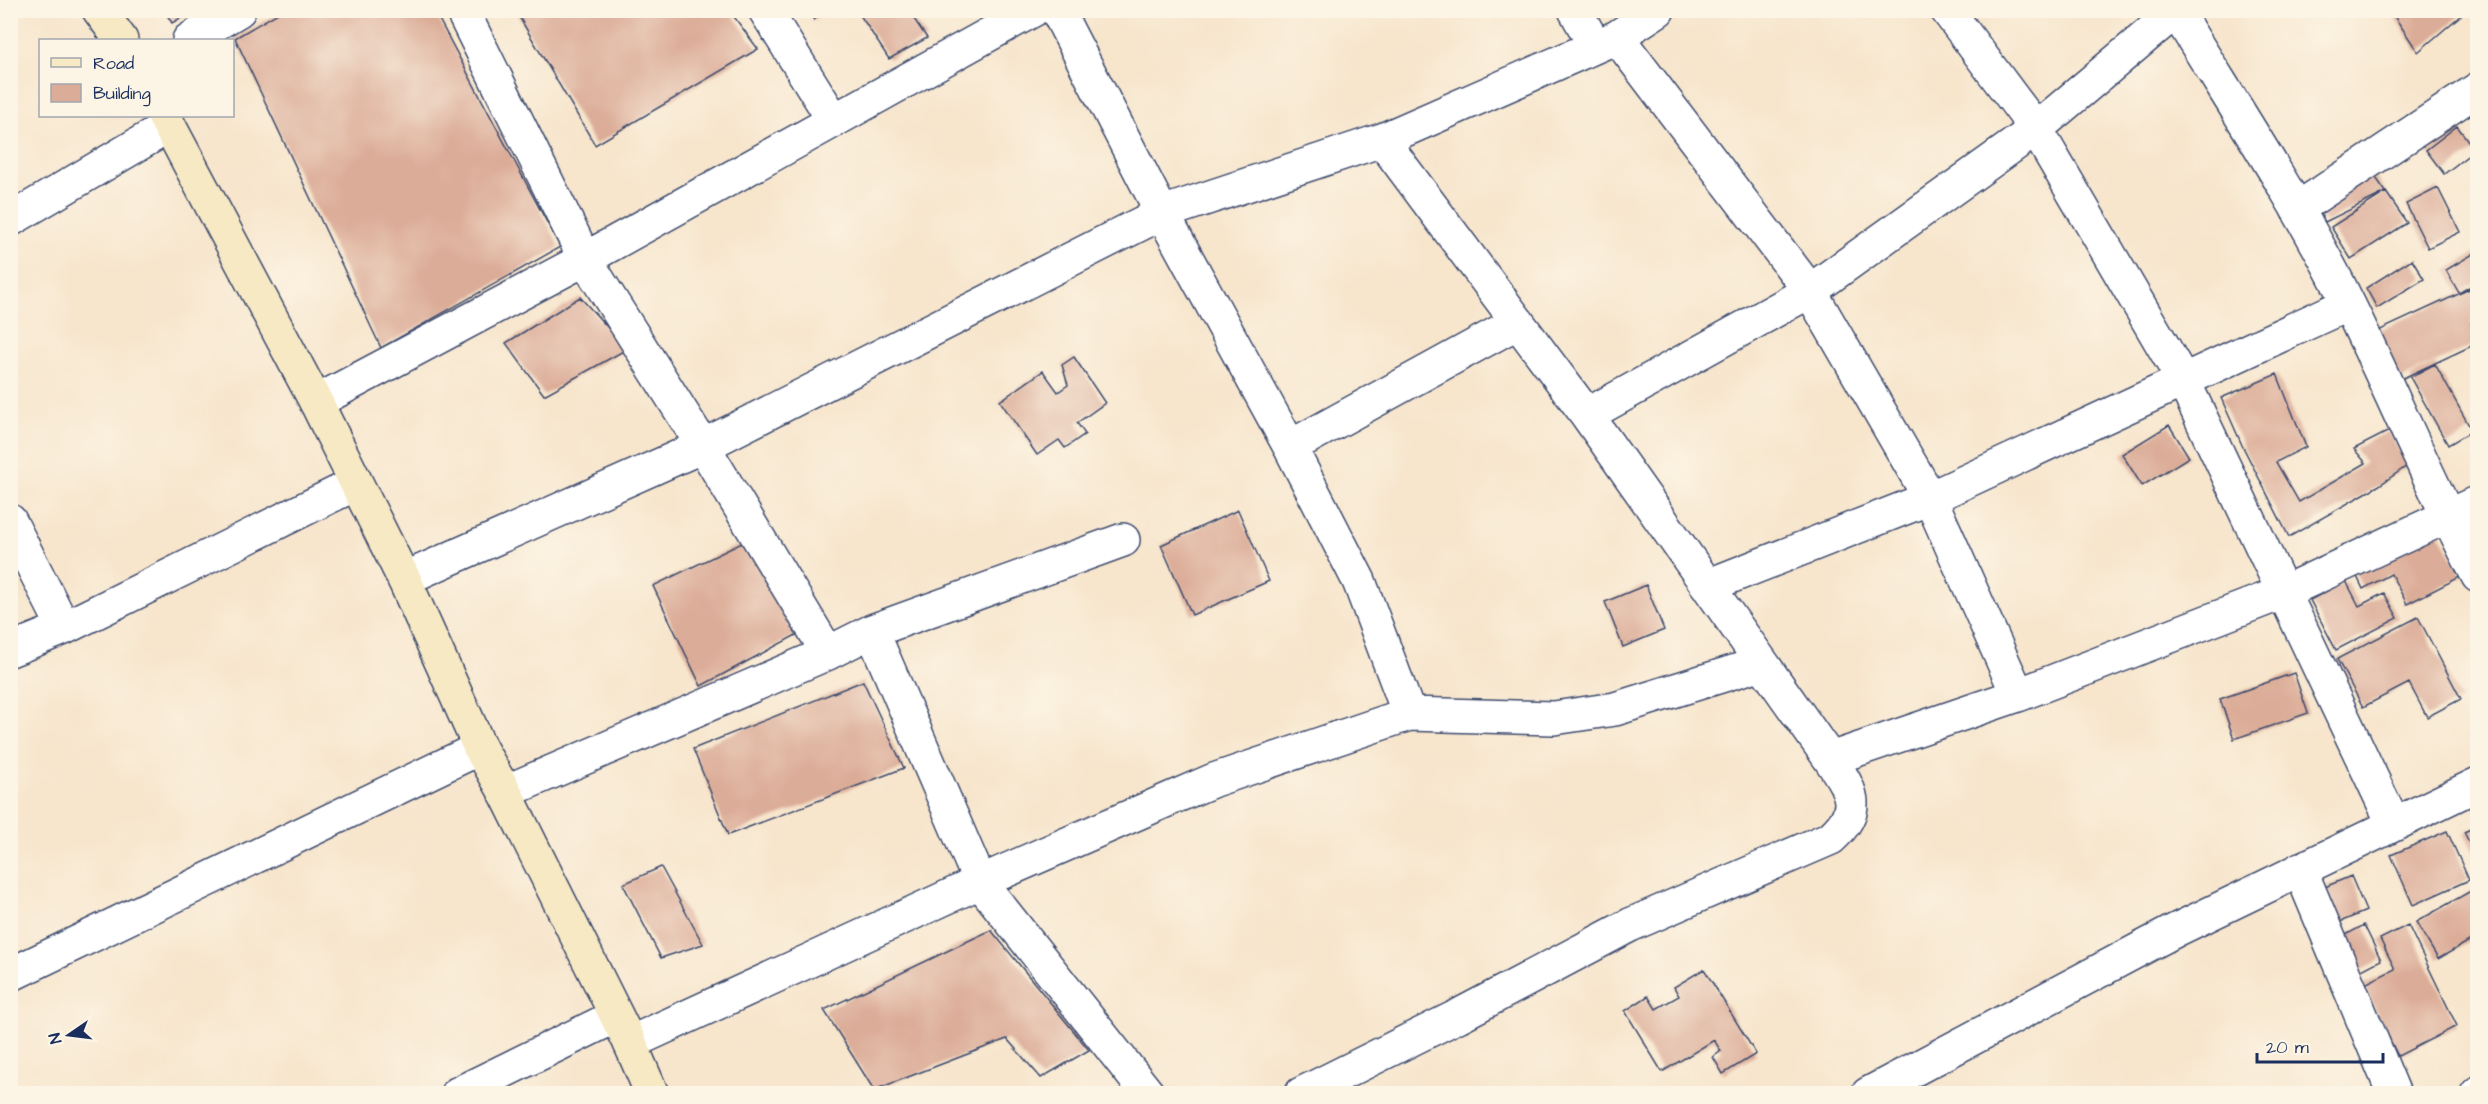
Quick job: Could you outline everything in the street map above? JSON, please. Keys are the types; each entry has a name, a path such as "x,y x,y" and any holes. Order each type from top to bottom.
{"street":[{"path":"99,10 121,39"},
{"path":"191,39 239,10"},
{"path":"462,10 585,259 703,446 828,652"},
{"path":"765,10 833,119"},
{"path":"315,402 585,259 833,119 1033,10"},
{"path":"1057,10 1162,213 1290,447 1359,581 1409,714"},
{"path":"1575,10 1606,41 1810,291 1930,498 2018,695"},
{"path":"404,579 703,446 1162,213 1382,140 1606,41 1658,10"},
{"path":"1947,10 2036,129 2183,380 2393,823"},
{"path":"1587,415 1810,291 2036,129 2177,11 2297,209 2348,304 2446,516 2478,576"},
{"path":"2297,209 2476,94"},
{"path":"10,220 167,121 315,402 404,579 480,748 505,792 623,1030 652,1094"},
{"path":"1301,1094 1458,1016 1630,925 1832,838 1843,829 1852,813 1852,799 1846,784 1830,759 1587,415 1382,140"},
{"path":"1707,586 1930,498 2348,304"},
{"path":"1290,447 1518,322"},
{"path":"10,650 64,628 355,484"},
{"path":"1830,759 2018,695 2284,592 2478,501"},
{"path":"10,520 64,628"},
{"path":"505,792 872,631 1123,540"},
{"path":"872,631 980,882 1148,1094"},
{"path":"457,1094 623,1030 980,882 1214,780 1409,714 1554,718 1615,709 1762,663"},
{"path":"10,975 480,748"},
{"path":"1868,1094 2176,930 2393,823 2478,784"},
{"path":"2300,869 2394,1094"}],"building":[{"path":"164,10 194,10 172,23"},
{"path":"283,10 434,10 560,247 381,348 235,38"},
{"path":"515,10 729,10 758,49 595,145"},
{"path":"807,10 825,10 814,20"},
{"path":"883,10 908,10 927,38 889,59 860,15"},
{"path":"2390,10 2467,10 2418,52"},
{"path":"2457,126 2475,150 2444,174 2426,150"},
{"path":"2372,172 2386,192 2325,222 2316,205"},
{"path":"2438,188 2460,232 2428,248 2406,204"},
{"path":"2386,192 2407,223 2351,259 2331,227"},
{"path":"2478,251 2478,282 2459,293 2446,270"},
{"path":"2412,259 2424,279 2377,308 2366,288"},
{"path":"2478,285 2478,321 2471,323 2478,336 2478,343 2401,379 2378,331"},
{"path":"580,297 627,349 544,395 506,343"},
{"path":"1074,357 1105,403 1077,423 1085,434 1065,448 1059,440 1037,455 1000,401 1043,371 1058,392 1068,385 1062,365"},
{"path":"2435,364 2472,431 2448,445 2410,377"},
{"path":"2277,374 2306,447 2276,462 2299,502 2366,463 2354,449 2389,431 2407,466 2378,486 2289,537 2221,398"},
{"path":"2169,425 2189,457 2142,486 2122,454"},
{"path":"1238,510 1269,581 1192,615 1161,545"},
{"path":"2436,526 2462,576 2407,604 2391,574 2363,589 2354,570"},
{"path":"746,541 800,633 701,686 653,586"},
{"path":"2346,581 2359,606 2384,593 2398,618 2336,650 2310,600"},
{"path":"1646,585 1664,630 1623,647 1605,602"},
{"path":"2418,617 2461,699 2427,717 2409,683 2363,707 2337,659"},
{"path":"2294,673 2308,713 2234,739 2220,699"},
{"path":"863,681 904,768 728,835 693,749"},
{"path":"2478,826 2478,861 2464,832"},
{"path":"2447,831 2469,880 2413,905 2391,855"},
{"path":"661,867 703,944 661,958 623,884"},
{"path":"2351,876 2366,911 2340,922 2325,887"},
{"path":"2476,888 2478,936 2438,959 2416,922"},
{"path":"2364,925 2381,960 2358,972 2340,938"},
{"path":"2408,925 2457,1026 2398,1056 2363,985 2395,969 2380,939"},
{"path":"991,930 1089,1050 1041,1078 1007,1039 874,1090 824,1010"},
{"path":"1704,969 1756,1054 1723,1074 1713,1057 1721,1051 1714,1040 1662,1072 1625,1011 1648,996 1656,1009 1679,996 1674,987"}]}
